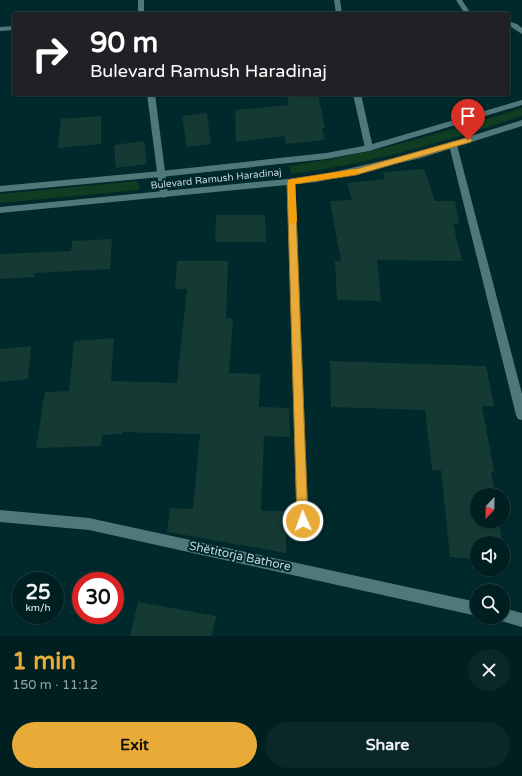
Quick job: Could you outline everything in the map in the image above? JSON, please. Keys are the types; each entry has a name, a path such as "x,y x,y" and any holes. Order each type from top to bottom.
{"street":[{"path":"141,0 141,12"},
{"path":"337,0 339,12"},
{"path":"459,0 467,12"},
{"path":"510,24 513,24 522,32"},
{"path":"0,29 12,28"},
{"path":"151,96 164,194"},
{"path":"357,96 369,148"},
{"name":"Bulevard Ramush Haradinaj","path":"0,188 162,174 326,156 369,148 522,102"},
{"name":"Bulevard Ramush Haradinaj","path":"0,210 291,182 356,172 522,123"},
{"path":"453,144 522,415"},
{"path":"291,182 303,534"},
{"name":"Shëtitorja Bathore","path":"0,516 89,524 470,607"},
{"path":"510,617 522,620"}],"green space":[{"path":"522,108 522,116 437,143 379,158 321,170 291,174 289,166 348,156 407,142"},
{"path":"138,181 139,190 0,203 0,194"}],"building":[{"path":"287,96 318,96 325,128 322,128 325,140 286,144 284,136 236,142 235,110 289,105"},
{"path":"207,113 211,144 187,147 182,116"},
{"path":"101,116 101,144 58,148 61,119"},
{"path":"144,141 147,164 116,168 114,145"},
{"path":"424,169 435,201 455,201 459,224 453,224 462,261 377,260 381,301 337,300 335,261 341,261 330,201 352,200 347,183 385,179 383,172"},
{"path":"216,215 265,215 266,242 215,242"},
{"path":"112,239 110,269 35,273 34,277 0,279 0,254 71,251 72,241"},
{"path":"177,261 228,261 226,318 233,318 229,373 260,374 259,407 289,408 290,437 264,436 261,511 286,511 286,553 167,532 170,508 193,509 200,434 122,432 122,434 102,435 101,446 36,448 45,392 69,391 74,341 114,338 111,381 177,383 187,289 175,289"},
{"path":"31,346 28,379 0,382 0,349"},
{"path":"330,361 486,366 494,406 482,406 494,472 491,472 494,488 470,488 470,528 500,528 501,536 470,536 470,558 450,557 441,470 432,470 425,410 331,407"},
{"path":"138,602 216,616 212,636 130,636"}],"slow traffic":[{"path":"293,221 291,182 355,172"}],"route":[{"path":"303,521 291,182 356,172 392,163 468,140"}]}
